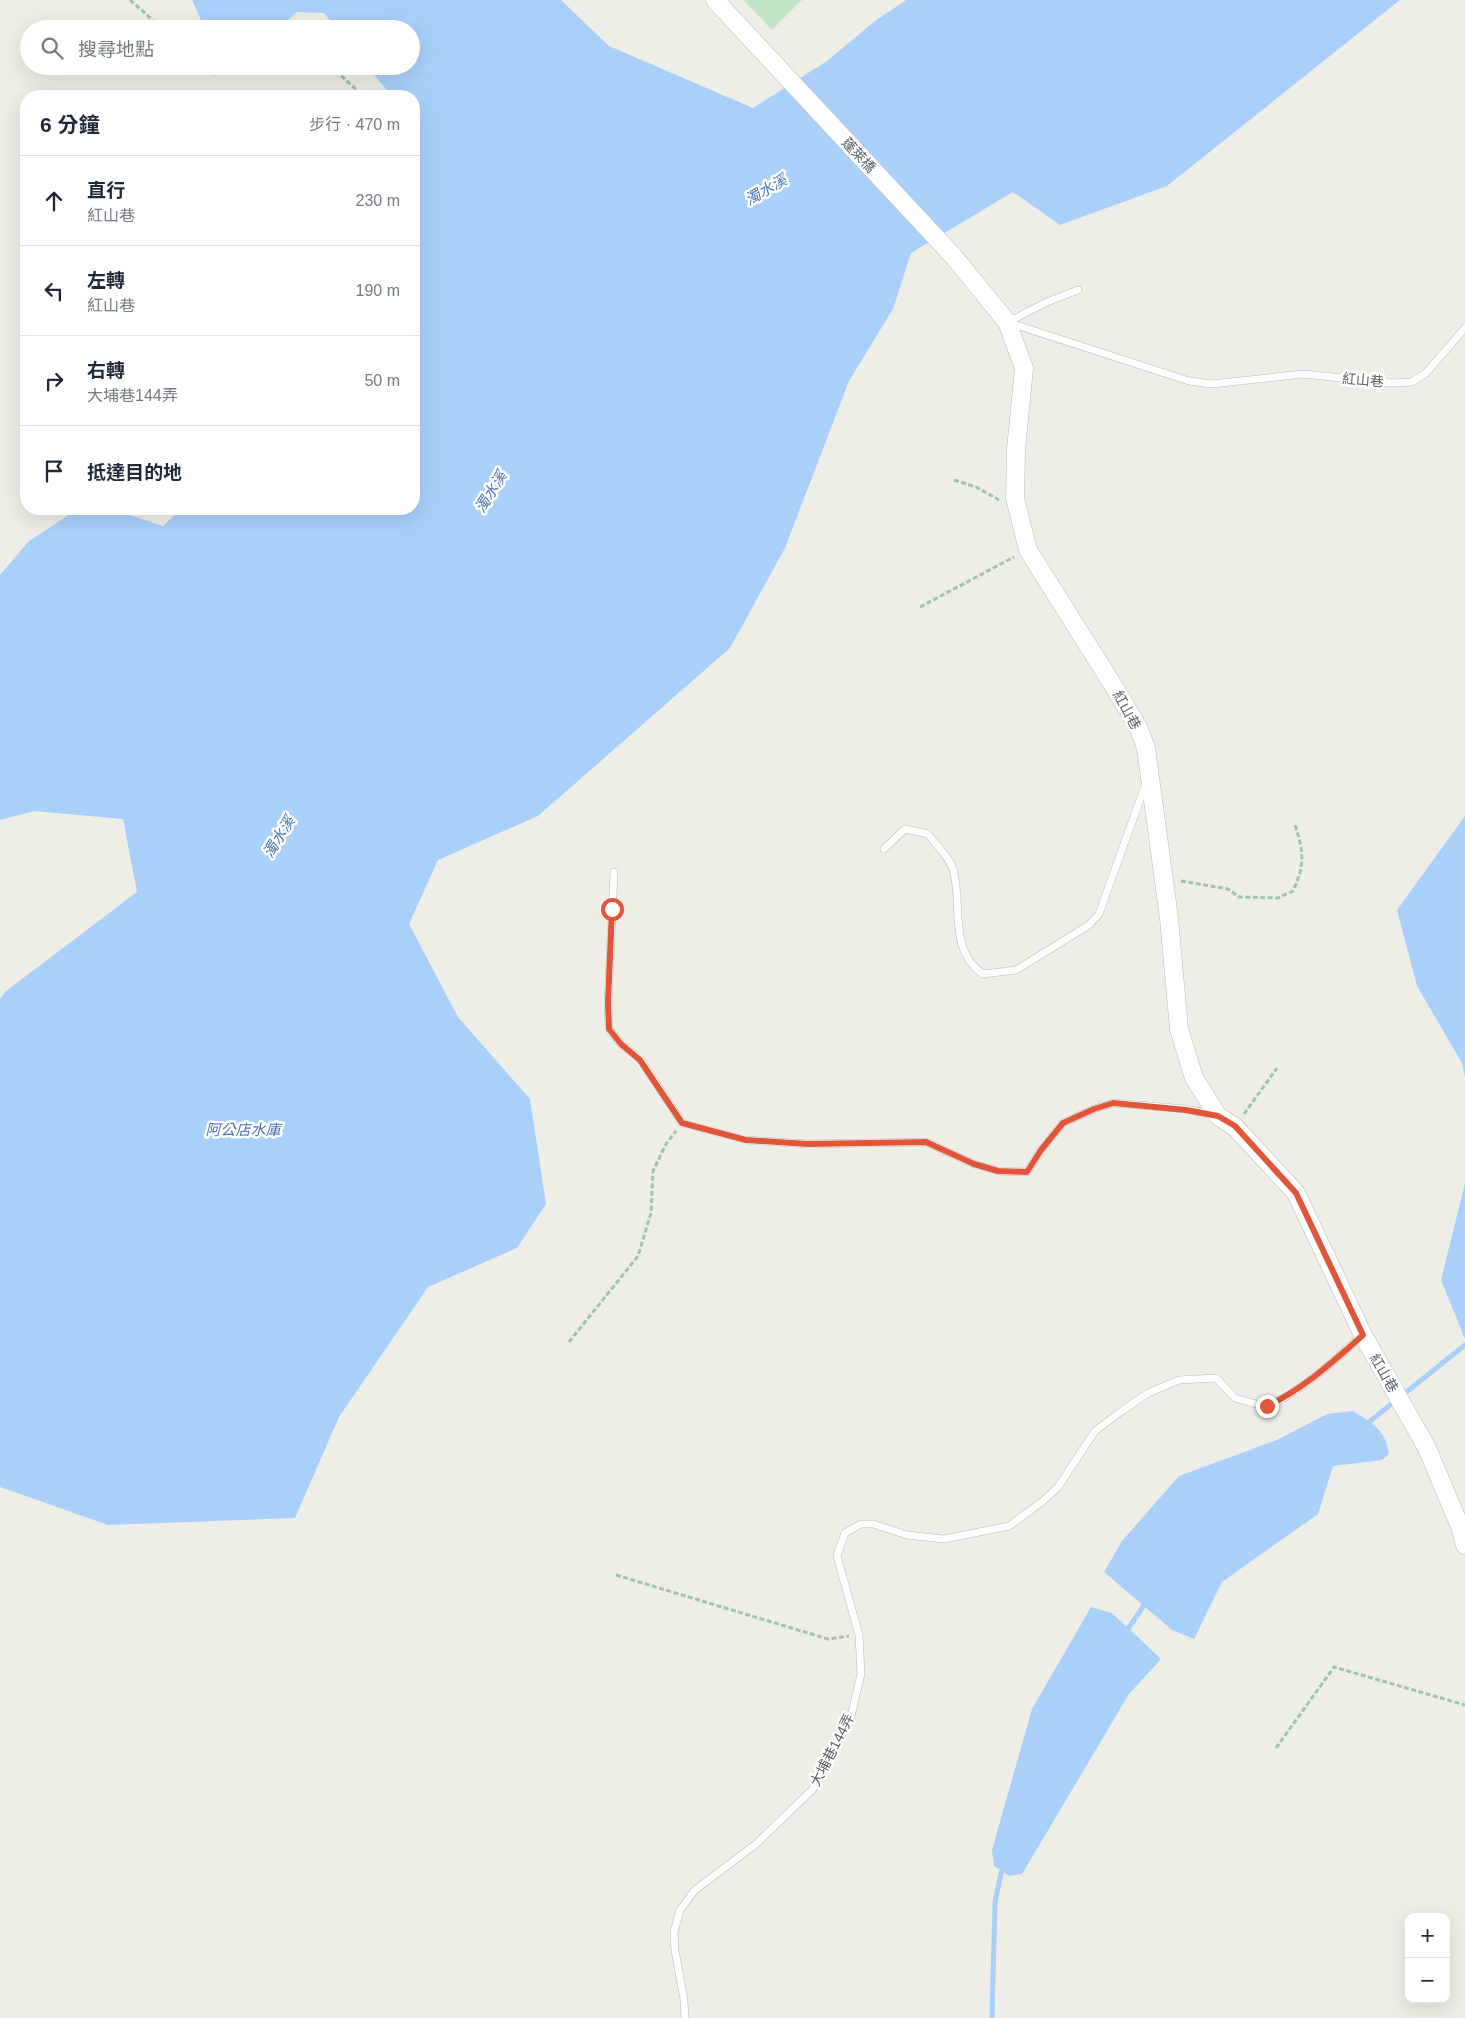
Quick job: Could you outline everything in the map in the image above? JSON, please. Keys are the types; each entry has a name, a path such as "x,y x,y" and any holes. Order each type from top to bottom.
{"street":[{"name":"蓬萊橋","path":"715,0 954,257"},
{"name":"紅山巷","path":"954,257 1007,322 1024,368 1016,450 1015,498 1028,550 1139,730 1146,748 1164,878 1179,1029 1194,1078 1218,1116 1235,1126 1296,1193 1363,1335 1427,1448 1464,1534"}],"lane":[{"path":"1007,322 1046,302 1078,290"},
{"name":"紅山巷","path":"1007,322 1189,381 1212,384 1303,374 1391,383 1412,382 1436,363 1465,328"},
{"path":"884,849 905,829 928,834 954,871 957,925 960,941 975,969 983,974 1016,970 1089,925 1099,914 1149,776"},
{"path":"614,872 608,1002 609,1029 621,1044 640,1060 682,1123"},
{"name":"紅山巷","path":"682,1123 746,1140 808,1144 926,1142 974,1164 998,1171 1027,1172 1041,1150 1063,1123 1113,1103 1186,1110 1218,1116"},
{"name":"大埔巷144弄","path":"685,2018 674,1932 680,1910 695,1890 756,1844 813,1789 851,1716 858,1697 861,1674 859,1635 838,1556 845,1533 852,1527 873,1524 908,1535 944,1539 1009,1526 1043,1501 1058,1487 1095,1431 1148,1393 1180,1380 1216,1378 1235,1398 1267,1406 1289,1396 1315,1378 1363,1335"}],"path":[{"path":"130,0 153,20"},
{"path":"340,75 357,90"},
{"path":"954,480 988,493 1001,502"},
{"path":"920,607 1028,550"},
{"path":"1164,878 1228,888 1239,897 1278,898 1293,891 1302,871 1302,847 1295,825"},
{"path":"1235,1126 1277,1068"},
{"path":"569,1342 638,1256 651,1213 653,1171 666,1144 682,1123"},
{"path":"616,1575 828,1639 859,1635"},
{"path":"1276,1748 1334,1667 1465,1705"}],"green space":[{"path":"743,0 802,0 772,30"}],"water":[{"name":"阿公店水庫","path":"192,0 561,0 609,46 753,108 827,61 875,21 906,0 1400,0 1167,186 1060,225 1013,192 911,253 893,309 849,381 785,548 730,648 538,816 438,860 409,924 458,1017 530,1099 546,1204 517,1248 428,1287 339,1417 295,1518 108,1525 0,1487 0,999 6,991 137,892 123,819 34,811 0,820 0,575 29,541 69,515 129,515 163,526 175,515 420,515 420,90 387,90 374,75 420,75 420,20 330,20 324,13 297,12 288,20 201,20"},
{"path":"1465,816 1465,1077 1462,1063 1417,986 1397,910"},
{"path":"1465,1183 1465,1339 1441,1280"},
{"path":"1353,1411 1377,1428 1385,1439 1389,1454 1382,1460 1333,1466 1318,1514 1222,1582 1194,1639 1172,1630 1104,1572 1122,1541 1179,1476 1277,1440 1327,1414"},
{"path":"1091,1607 1112,1613 1161,1659 1129,1694 1022,1874 1009,1876 994,1866 992,1850 1032,1709"}],"waterway":[{"path":"1364,1426 1465,1345"},
{"path":"1126,1632 1146,1602"},
{"path":"992,2018 995,1902 1003,1865"}],"route":[{"path":"612,909 609,961 609,1029 621,1044 640,1060 682,1123 746,1140 808,1144 926,1142 974,1164 998,1171 1027,1172 1041,1150 1063,1123 1113,1103 1186,1110 1218,1116 1235,1126 1296,1193 1363,1335 1315,1378 1289,1396 1267,1406"}],"water label":[{"name":"濁水溪","path":"766,190"},
{"name":"濁水溪","path":"491,492"},
{"name":"濁水溪","path":"279,837"}]}
